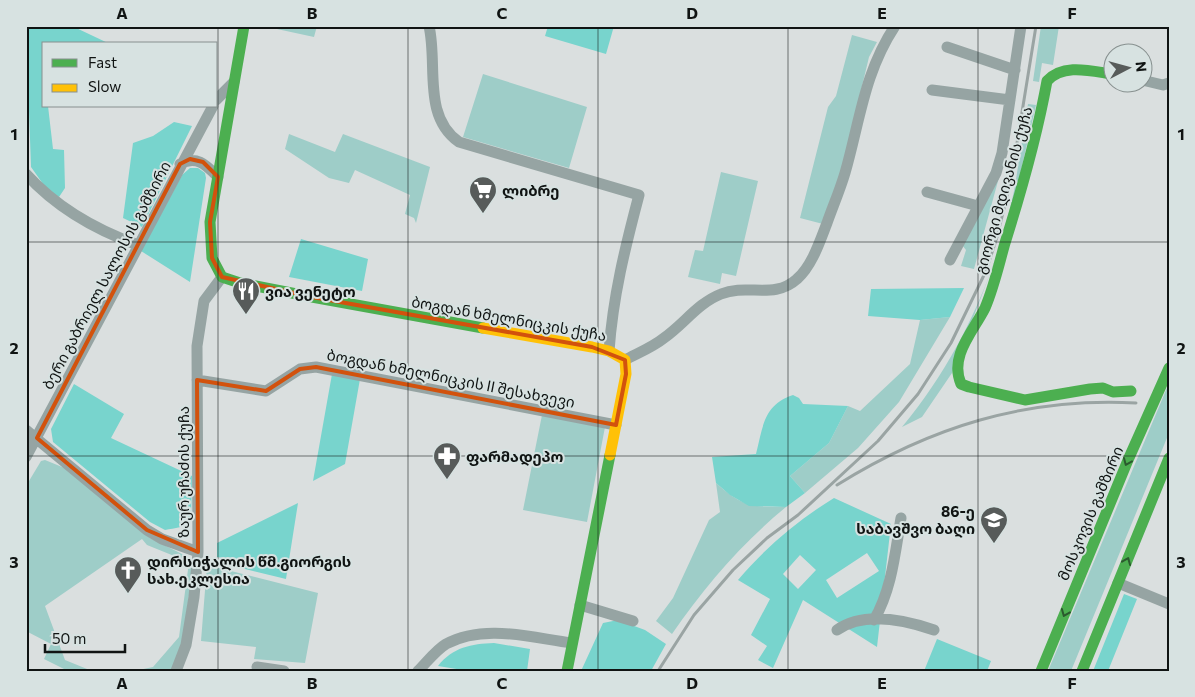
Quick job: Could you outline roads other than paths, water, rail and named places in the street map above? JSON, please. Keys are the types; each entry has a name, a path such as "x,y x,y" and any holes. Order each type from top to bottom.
{"main road":[{"path":"222,277 212,258 210,222 244,26"},
{"name":"გიორგი მდივანის ქუჩა","path":"1102,73 1080,70 1057,72 1051,75 1047,82 1038,134 1025,181 985,306 960,352 957,369 958,379 962,384 1025,400 1090,389 1103,388 1113,392 1131,391"},
{"name":"ბოგდან ხმელნიცკის ქუჩა","path":"222,277 240,283 321,299 609,352 624,360"},
{"path":"567,671 626,374 624,360"},
{"name":"მოსკოვის გამზირი","path":"1041,671 1146,418 1169,368"},
{"path":"1082,671 1169,458"}],"street":[{"path":"429,26 433,44 436,112 444,129 450,136 459,142 639,195 618,273 612,308 609,352"},
{"path":"624,360 664,339 698,308 721,294 736,291 777,291 787,287 804,271 820,242 845,173 861,104 878,53 895,26"},
{"path":"950,260 998,165 1021,26"},
{"path":"947,47 1015,70"},
{"path":"218,98 234,82"},
{"path":"1152,82 1164,85 1169,83"},
{"path":"932,90 1010,100"},
{"name":"ბერი გაბრიელ სალოსის გამზირი","path":"26,457 180,164 212,108"},
{"path":"180,164 190,159 203,162 218,177"},
{"path":"26,174 64,208 110,235 138,245"},
{"path":"927,192 978,206"},
{"name":"ზაურ უჩაძის ქუჩა","path":"176,671 186,645 194,597 198,552 197,346 204,302 222,277"},
{"name":"ბოგდან ხმელნიცკის II შესახვევი","path":"197,380 266,391 300,369 316,367 616,425"},
{"path":"26,430 147,530 162,539 198,552"},
{"path":"874,620 889,584 901,518"},
{"path":"1118,583 1169,604"},
{"path":"580,605 633,621"},
{"path":"836,630 844,625 874,620 907,621 934,630"},
{"path":"418,671 445,645 466,635 486,633 572,643"},
{"path":"257,667 284,671"}],"railway":[{"path":"658,671 694,615 733,570 767,538 798,515 878,441 918,394 951,343 986,271 997,237 1011,180 1036,26"},
{"path":"837,485 907,447 943,432 980,420 1056,405 1095,402 1136,403"}],"place":[{"name":"ლიბრე","path":"483,214"},
{"name":"ვია ვენეტო","path":"246,315"},
{"name":"ფარმადეპო","path":"447,480"},
{"name":"86-ე საბავშვო ბაღი","path":"994,544"},
{"name":"დირსიჭალის წმ.გიორგის სახ.ეკლესია","path":"128,594"}]}
